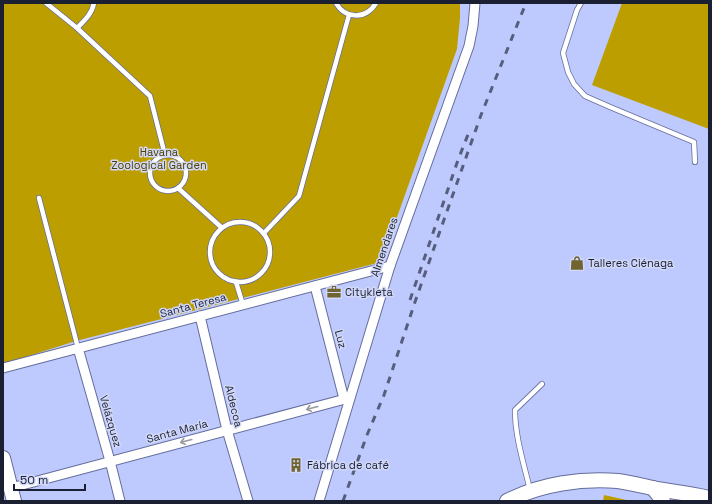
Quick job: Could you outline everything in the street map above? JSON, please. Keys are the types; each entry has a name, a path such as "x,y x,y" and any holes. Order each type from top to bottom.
{"main road":[{"path":"3,458 12,494"},
{"path":"507,501 516,496 549,486 589,480 618,482 705,496"},
{"path":"653,488 663,501"}],"street":[{"name":"Almendares","path":"319,501 347,398 390,266 469,46 475,3"},
{"name":"Santa Teresa","path":"3,368 390,266"},
{"name":"Luz","path":"315,286 347,398"},
{"name":"Aldecoa","path":"200,316 227,430 248,501"},
{"name":"Velázquez","path":"78,348 120,501"},
{"name":"Santa María","path":"12,494 110,462 347,398"}],"lane":[{"path":"46,3 77,28 150,96 165,155"},
{"path":"77,28 87,18 93,8 94,3"},
{"path":"336,3 339,9 349,15 361,15 366,13 371,10 376,3"},
{"path":"581,3 563,53 568,72 574,84 585,96 694,142 695,162"},
{"path":"264,233 299,196 349,15"},
{"path":"171,155 182,161 186,172 183,184 178,188 167,191 161,190 152,182 150,177 151,166 159,157 171,155"},
{"path":"178,188 221,228"},
{"path":"39,198 78,348"},
{"path":"238,221 248,222 256,226 264,233 269,242 270,252 264,271 256,278 246,282 236,282 226,279 217,273 212,265 209,255 210,244 214,235 221,228 229,223 238,221"},
{"path":"236,282 243,305"},
{"path":"531,491 518,437 515,421 515,410 542,384"}],"green space":[{"name":"Havana Zoological Garden","path":"3,3 460,3 457,49 381,262 76,341 3,364"},
{"path":"622,3 709,3 709,129 592,85"},
{"path":"604,495 631,501 603,501"}],"railway":[{"path":"343,501 367,435 384,395 481,115 526,3"},
{"path":"410,300 469,132"}],"place":[{"name":"Talleres Ciénaga","path":"577,263"},
{"name":"Citykleta","path":"334,292"},
{"name":"Fábrica de café","path":"296,465"}]}
